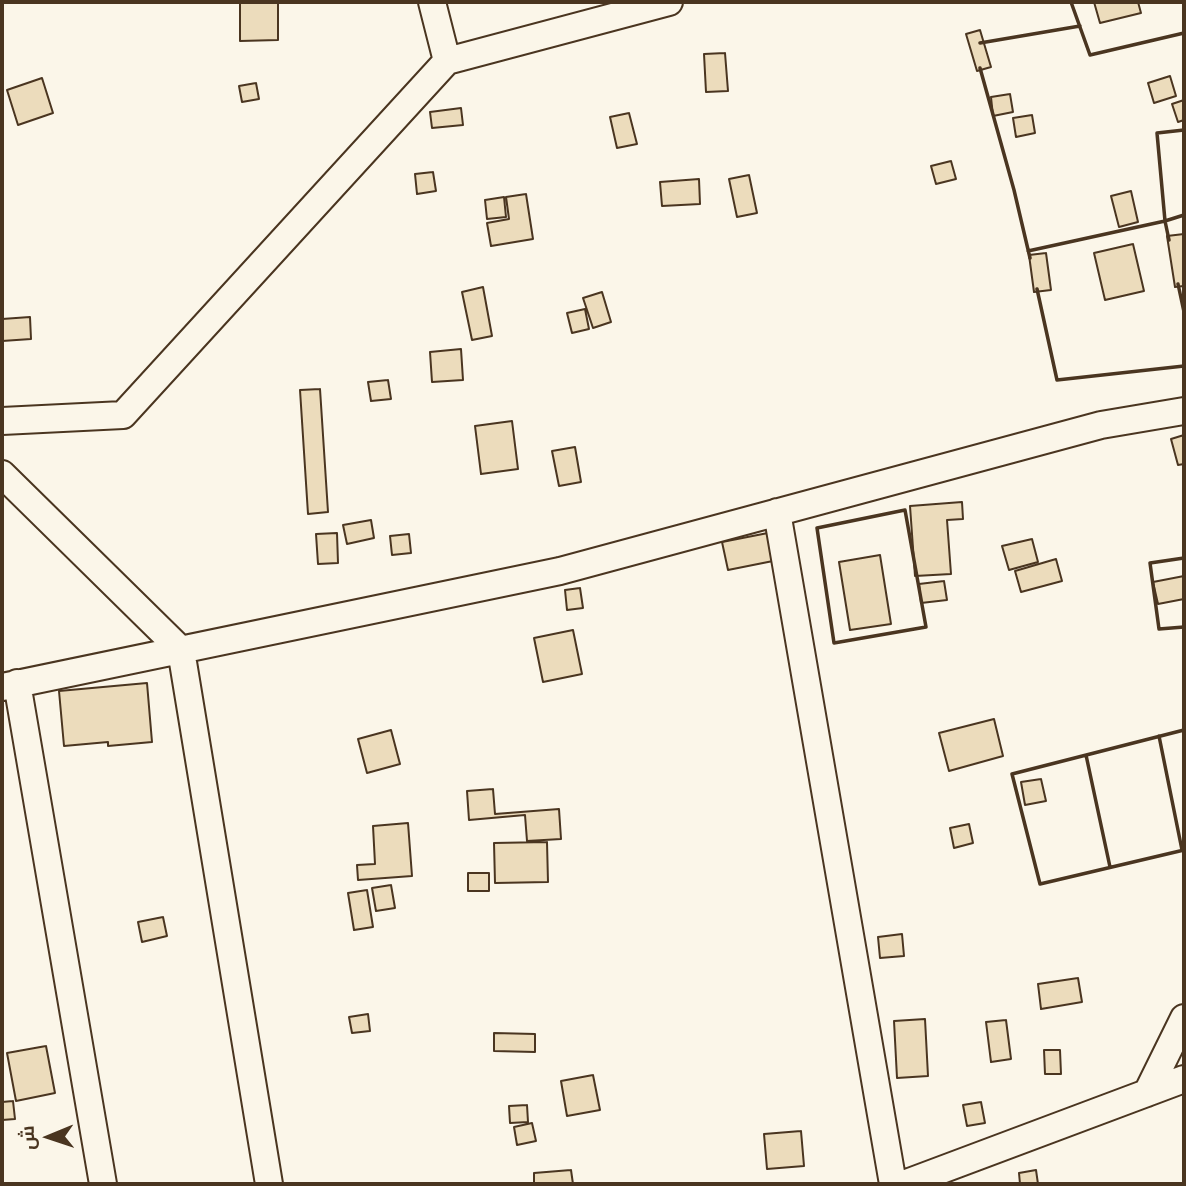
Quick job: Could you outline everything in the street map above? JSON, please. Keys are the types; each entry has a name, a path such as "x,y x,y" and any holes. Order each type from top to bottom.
{"street":[{"path":"432,2 447,61"},
{"path":"2,421 122,415 447,61 668,2"},
{"path":"103,1184 10,685 560,571 1101,425 1184,411"},
{"path":"2,474 181,650 270,1184"},
{"path":"777,512 893,1184"},
{"path":"1147,1093 1184,1018"},
{"path":"904,1184 1184,1079"}],"building":[{"path":"240,2 278,2 278,40 240,41"},
{"path":"1094,2 1138,2 1141,13 1100,23"},
{"path":"980,30 991,67 977,71 966,34"},
{"path":"725,53 728,91 706,92 704,54"},
{"path":"1170,76 1176,96 1154,103 1148,83"},
{"path":"42,78 53,113 18,125 7,90"},
{"path":"256,83 259,99 242,102 239,86"},
{"path":"1010,94 1013,112 993,116 991,97"},
{"path":"1184,100 1184,120 1178,122 1172,104"},
{"path":"461,108 463,125 432,128 430,112"},
{"path":"629,113 637,144 617,148 610,117"},
{"path":"1032,115 1035,133 1016,137 1013,118"},
{"path":"951,161 956,179 936,184 931,166"},
{"path":"433,172 436,191 417,194 415,174"},
{"path":"749,175 757,213 737,217 729,179"},
{"path":"699,179 700,204 662,206 660,182"},
{"path":"1131,191 1138,222 1119,227 1111,196"},
{"path":"526,194 533,239 491,246 487,223 509,219 506,197"},
{"path":"504,197 506,217 487,219 485,200"},
{"path":"1184,234 1184,286 1175,287 1167,236"},
{"path":"1133,244 1144,291 1105,300 1094,253"},
{"path":"1046,253 1051,290 1034,292 1029,255"},
{"path":"483,287 492,336 472,340 462,292"},
{"path":"602,292 611,322 593,328 583,298"},
{"path":"585,309 589,329 572,333 567,313"},
{"path":"30,317 31,339 2,341 2,319"},
{"path":"461,349 463,380 432,382 430,352"},
{"path":"388,380 391,399 371,401 368,382"},
{"path":"320,389 328,512 308,514 300,390"},
{"path":"512,421 518,469 481,474 475,426"},
{"path":"1184,435 1184,464 1178,465 1171,439"},
{"path":"575,447 581,482 559,486 552,451"},
{"path":"962,502 963,519 947,520 951,574 915,576 910,506"},
{"path":"371,520 374,538 347,544 343,525"},
{"path":"773,532 778,560 728,570 722,542"},
{"path":"337,533 338,563 318,564 316,534"},
{"path":"409,534 411,553 392,555 390,536"},
{"path":"1032,539 1038,562 1009,570 1002,546"},
{"path":"880,555 891,624 850,630 839,562"},
{"path":"1056,559 1062,581 1021,592 1015,571"},
{"path":"1184,576 1184,599 1158,604 1153,582"},
{"path":"944,581 947,600 921,603 919,584"},
{"path":"580,588 583,608 567,610 565,590"},
{"path":"573,630 582,674 543,682 534,638"},
{"path":"147,683 152,742 64,746 59,691"},
{"path":"994,719 1003,756 949,771 939,733"},
{"path":"391,730 400,764 367,773 358,739"},
{"path":"1041,779 1046,801 1025,805 1021,782"},
{"path":"493,789 495,814 559,809 561,839 527,841 525,815 469,820 467,791"},
{"path":"408,823 412,876 358,880 357,865 375,864 373,826"},
{"path":"969,824 973,843 954,848 950,828"},
{"path":"547,842 548,882 495,883 494,843"},
{"path":"468,873 489,873 489,891 468,891"},
{"path":"391,885 395,908 376,911 372,888"},
{"path":"367,890 373,927 354,930 348,893"},
{"path":"163,917 167,936 142,942 138,922"},
{"path":"902,934 904,956 880,958 878,937"},
{"path":"1078,978 1082,1002 1041,1009 1038,984"},
{"path":"368,1014 370,1031 352,1033 349,1017"},
{"path":"925,1019 928,1076 897,1078 894,1021"},
{"path":"1006,1020 1011,1059 991,1062 986,1022"},
{"path":"494,1033 535,1034 535,1052 494,1051"},
{"path":"46,1046 55,1093 16,1101 7,1053"},
{"path":"1044,1050 1060,1050 1061,1074 1045,1074"},
{"path":"593,1075 600,1110 567,1116 561,1081"},
{"path":"13,1101 15,1119 2,1120 2,1102"},
{"path":"981,1102 985,1123 967,1126 963,1105"},
{"path":"527,1105 528,1122 510,1123 509,1106"},
{"path":"532,1123 536,1141 517,1145 514,1127"},
{"path":"801,1131 804,1166 767,1169 764,1134"},
{"path":"571,1170 573,1184 534,1184 534,1173"},
{"path":"1036,1170 1038,1184 1020,1184 1019,1173"}],"wall":[{"path":"1071,2 1090,55 1184,33"},
{"path":"980,43 1080,26"},
{"path":"980,68 1030,258"},
{"path":"1184,130 1157,133 1165,221 1184,215"},
{"path":"1028,251 1165,221 1169,240"},
{"path":"1178,284 1184,312"},
{"path":"1037,289 1057,380 1184,366"},
{"path":"905,510 926,627 834,643 817,528 905,510"},
{"path":"1184,558 1150,563 1159,629 1184,627"},
{"path":"1184,730 1012,774 1040,884 1184,850"},
{"path":"1159,736 1182,850"},
{"path":"1086,755 1110,867"}]}
